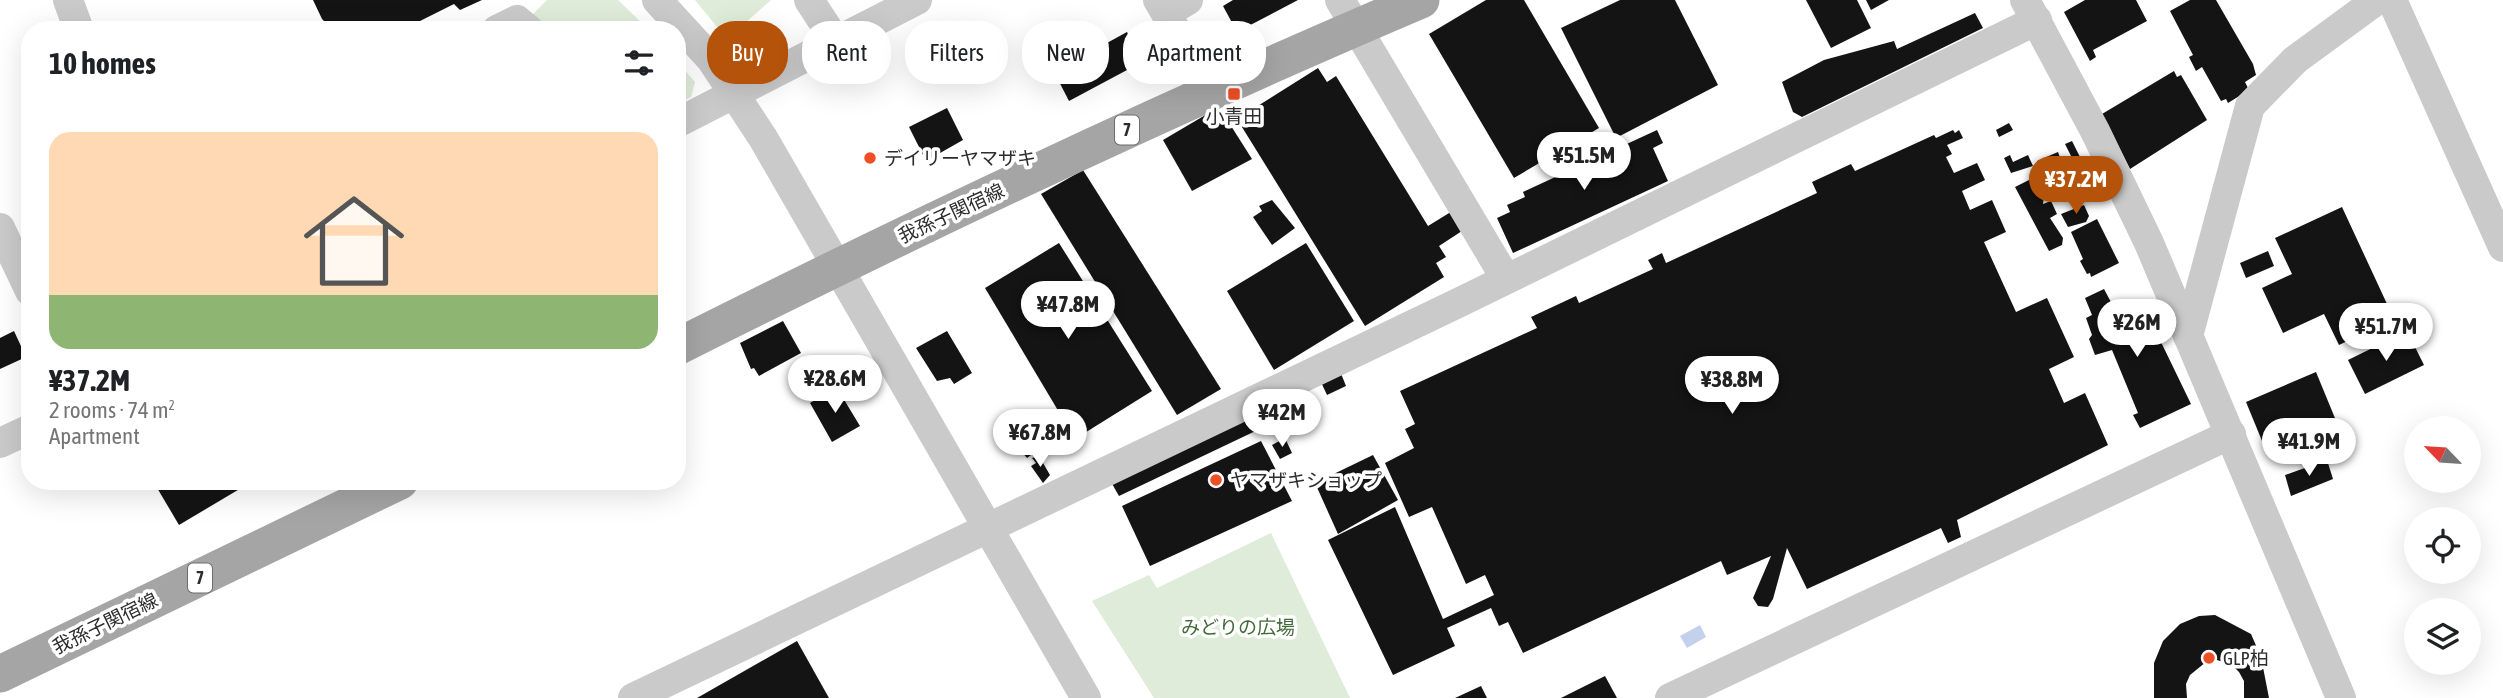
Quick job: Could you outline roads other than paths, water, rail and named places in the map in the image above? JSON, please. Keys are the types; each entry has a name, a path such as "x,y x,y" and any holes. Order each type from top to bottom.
{"main road":[{"name":"我孫子関宿線","path":"686,342 835,267 1211,90 1348,13 1420,0"},
{"name":"我孫子関宿線","path":"0,674 377,490"}],"street":[{"path":"68,0 76,21"},
{"path":"657,0 676,21"},
{"path":"808,0 822,21"},
{"path":"878,21 917,0"},
{"path":"2188,336 2250,106 2295,60 2377,0"},
{"path":"2392,0 2503,247"},
{"path":"1171,4 1211,90"},
{"path":"633,698 1506,279 2031,10 2150,243 2342,698"},
{"path":"1348,13 1506,279"},
{"path":"686,32 711,59 735,94 1086,698"},
{"path":"686,118 802,60"},
{"path":"0,228 19,272"},
{"path":"0,443 21,433"},
{"path":"1670,698 2231,434"}],"water":[{"path":"1700,625 1706,637 1687,648 1680,636"}],"place":[{"name":"小青田","path":"1234,94"},
{"name":"デイリーヤマザキ","path":"870,158"},
{"name":"ヤマザキショップ","path":"1216,480"},
{"name":"GLP柏","path":"2209,658"}],"park label":[{"name":"みどりの広場","path":"1238,627"}]}
